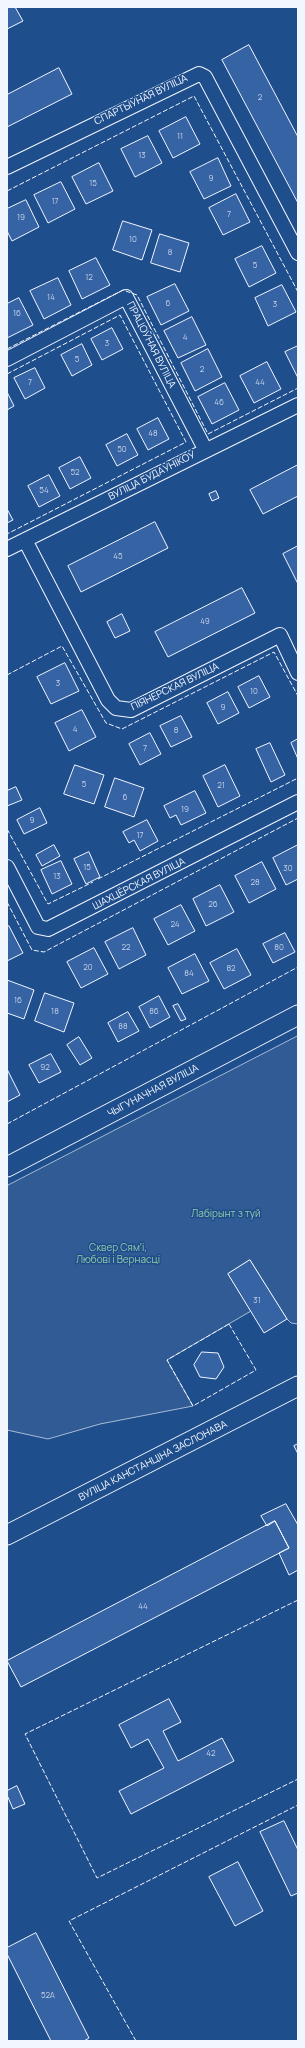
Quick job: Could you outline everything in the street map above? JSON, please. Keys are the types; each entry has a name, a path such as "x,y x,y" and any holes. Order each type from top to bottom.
{"main road":[{"name":"ЧЫГУНАЧНАЯ ВУЛІЦА","path":"7,1167 298,1015"},
{"name":"ВУЛІЦА КАНСТАНЦІНА ЗАСЛОНАВА","path":"7,1535 298,1386"}],"street":[{"name":"СПАРТЫЎНАЯ ВУЛІЦА","path":"7,166 198,74 205,77 298,253"},
{"name":"ПРАЦОЎНАЯ ВУЛІЦА","path":"7,359 126,297 205,449"},
{"name":"ВУЛІЦА БУДАЎНІКОЎ","path":"7,549 205,449 298,405"},
{"name":"ПІЯНЕРСКАЯ ВУЛІЦА","path":"25,540 108,700 116,708 131,710 280,635 298,673"},
{"name":"ШАХЦЁРСКАЯ ВУЛІЦА","path":"7,867 36,924 38,927 48,929 298,802"}],"green space":[{"name":"Сквер Сямʼі, Любові і Вернасці","path":"298,1036 298,1324 291,1323 287,1319 250,1260 228,1274 251,1311 167,1360 193,1406 100,1424 48,1439 7,1430 7,1186"}],"building":[{"path":"7,7 15,7 23,21 7,29"},
{"path":"249,45 298,137 298,203 222,60"},
{"path":"59,68 72,94 7,127 7,95"},
{"path":"186,117 200,144 173,158 159,131"},
{"path":"148,136 162,163 135,177 121,149"},
{"path":"218,158 231,186 204,199 190,172"},
{"path":"99,163 113,191 86,204 72,177"},
{"path":"61,182 75,209 48,223 34,195"},
{"path":"236,194 250,222 223,235 209,208"},
{"path":"26,200 39,227 12,241 7,231 7,209"},
{"path":"123,221 152,230 142,260 113,250"},
{"path":"160,234 189,243 180,272 151,263"},
{"path":"262,246 276,273 249,287 235,259"},
{"path":"96,258 110,285 82,299 69,271"},
{"path":"58,278 71,305 44,319 30,291"},
{"path":"175,284 189,311 161,325 147,297"},
{"path":"282,285 296,312 268,326 255,298"},
{"path":"19,298 33,325 7,338 7,304"},
{"path":"192,317 206,345 178,358 164,331"},
{"path":"112,328 123,349 102,360 91,339"},
{"path":"82,344 92,365 72,376 61,355"},
{"path":"298,346 298,378 285,352"},
{"path":"208,349 222,377 195,391 181,363"},
{"path":"267,362 281,389 254,403 240,376"},
{"path":"35,368 45,388 25,399 14,378"},
{"path":"225,383 239,410 212,424 198,397"},
{"path":"7,392 14,406 7,410"},
{"path":"158,418 169,439 148,450 137,429"},
{"path":"127,434 138,455 117,466 106,445"},
{"path":"80,457 91,478 70,489 59,468"},
{"path":"298,465 298,496 263,514 250,490"},
{"path":"49,475 60,496 39,507 28,486"},
{"path":"216,491 219,498 212,501 209,494"},
{"path":"7,509 13,520 7,523"},
{"path":"155,522 168,548 81,592 68,566"},
{"path":"298,546 298,584 283,554"},
{"path":"242,588 255,613 168,657 155,632"},
{"path":"122,614 130,631 115,638 107,622"},
{"path":"65,663 79,691 51,704 37,677"},
{"path":"259,676 270,697 249,708 238,687"},
{"path":"228,692 239,713 218,724 207,703"},
{"path":"82,710 96,737 69,751 55,723"},
{"path":"181,716 192,737 171,747 160,726"},
{"path":"150,733 161,754 140,765 129,744"},
{"path":"298,739 298,759 291,743"},
{"path":"270,743 285,775 271,782 256,749"},
{"path":"75,765 104,775 94,804 64,794"},
{"path":"225,765 240,796 218,807 203,776"},
{"path":"115,778 144,788 134,817 105,807"},
{"path":"16,787 22,800 7,806 7,791"},
{"path":"195,791 206,813 181,825 176,815 170,818 164,806"},
{"path":"40,808 47,823 24,834 17,820"},
{"path":"147,820 158,841 140,851 134,840 129,843 123,832"},
{"path":"54,845 60,856 42,866 36,855"},
{"path":"298,845 298,879 286,885 273,858"},
{"path":"89,852 100,877 86,884 74,859"},
{"path":"61,861 72,884 52,894 41,870"},
{"path":"262,862 276,889 249,903 235,876"},
{"path":"220,885 234,912 206,926 193,899"},
{"path":"181,905 195,931 168,945 154,919"},
{"path":"9,926 23,953 7,961 7,927"},
{"path":"133,928 146,955 119,969 105,942"},
{"path":"285,933 295,952 273,963 263,944"},
{"path":"94,948 108,974 81,988 67,962"},
{"path":"237,949 251,975 224,989 210,963"},
{"path":"195,954 209,981 182,994 168,968"},
{"path":"7,980 34,990 24,1019 7,1013"},
{"path":"45,993 74,1003 64,1032 35,1021"},
{"path":"159,996 170,1017 150,1028 139,1007"},
{"path":"178,1004 186,1019 181,1021 173,1006"},
{"path":"128,1012 139,1031 118,1042 108,1023"},
{"path":"79,1037 92,1058 80,1065 67,1045"},
{"path":"51,1054 61,1072 39,1083 29,1065"},
{"path":"7,1069 20,1095 7,1102"},
{"path":"250,1260 287,1319 264,1333 228,1274"},
{"path":"202,1352 218,1353 224,1367 216,1379 200,1377 194,1365"},
{"path":"298,1444 298,1454 294,1446"},
{"path":"286,1504 298,1525 298,1570 289,1575 279,1553 289,1548 275,1521 267,1526 261,1516"},
{"path":"275,1521 289,1548 21,1687 7,1661"},
{"path":"169,1699 181,1722 163,1731 178,1761 222,1738 234,1761 131,1814 119,1791 164,1768 148,1739 131,1748 119,1725"},
{"path":"17,1786 25,1804 13,1809 7,1795 7,1791"},
{"path":"284,1821 298,1850 298,1893 291,1896 260,1832"},
{"path":"238,1862 263,1911 235,1926 209,1877"},
{"path":"36,1933 89,2038 84,2041 51,2041 7,1954 7,1948"}],"fence":[{"path":"7,191 194,96 298,292"},
{"path":"7,349 123,290 137,295 208,434 298,388"},
{"path":"7,374 120,315 186,442 7,534"},
{"path":"7,675 62,646 106,723 122,729 274,652 298,696"},
{"path":"98,879 298,778"},
{"path":"7,902 32,950 44,952 298,818"},
{"path":"7,829 48,904 93,882"},
{"path":"7,1124 298,967"},
{"path":"229,1324 256,1370 193,1406 167,1360 229,1324"},
{"path":"298,1600 25,1734 97,1878 298,1779"},
{"path":"136,2041 69,1921 298,1805"}],"park label":[{"name":"Лабірынт з туй","path":"226,1214"}]}
